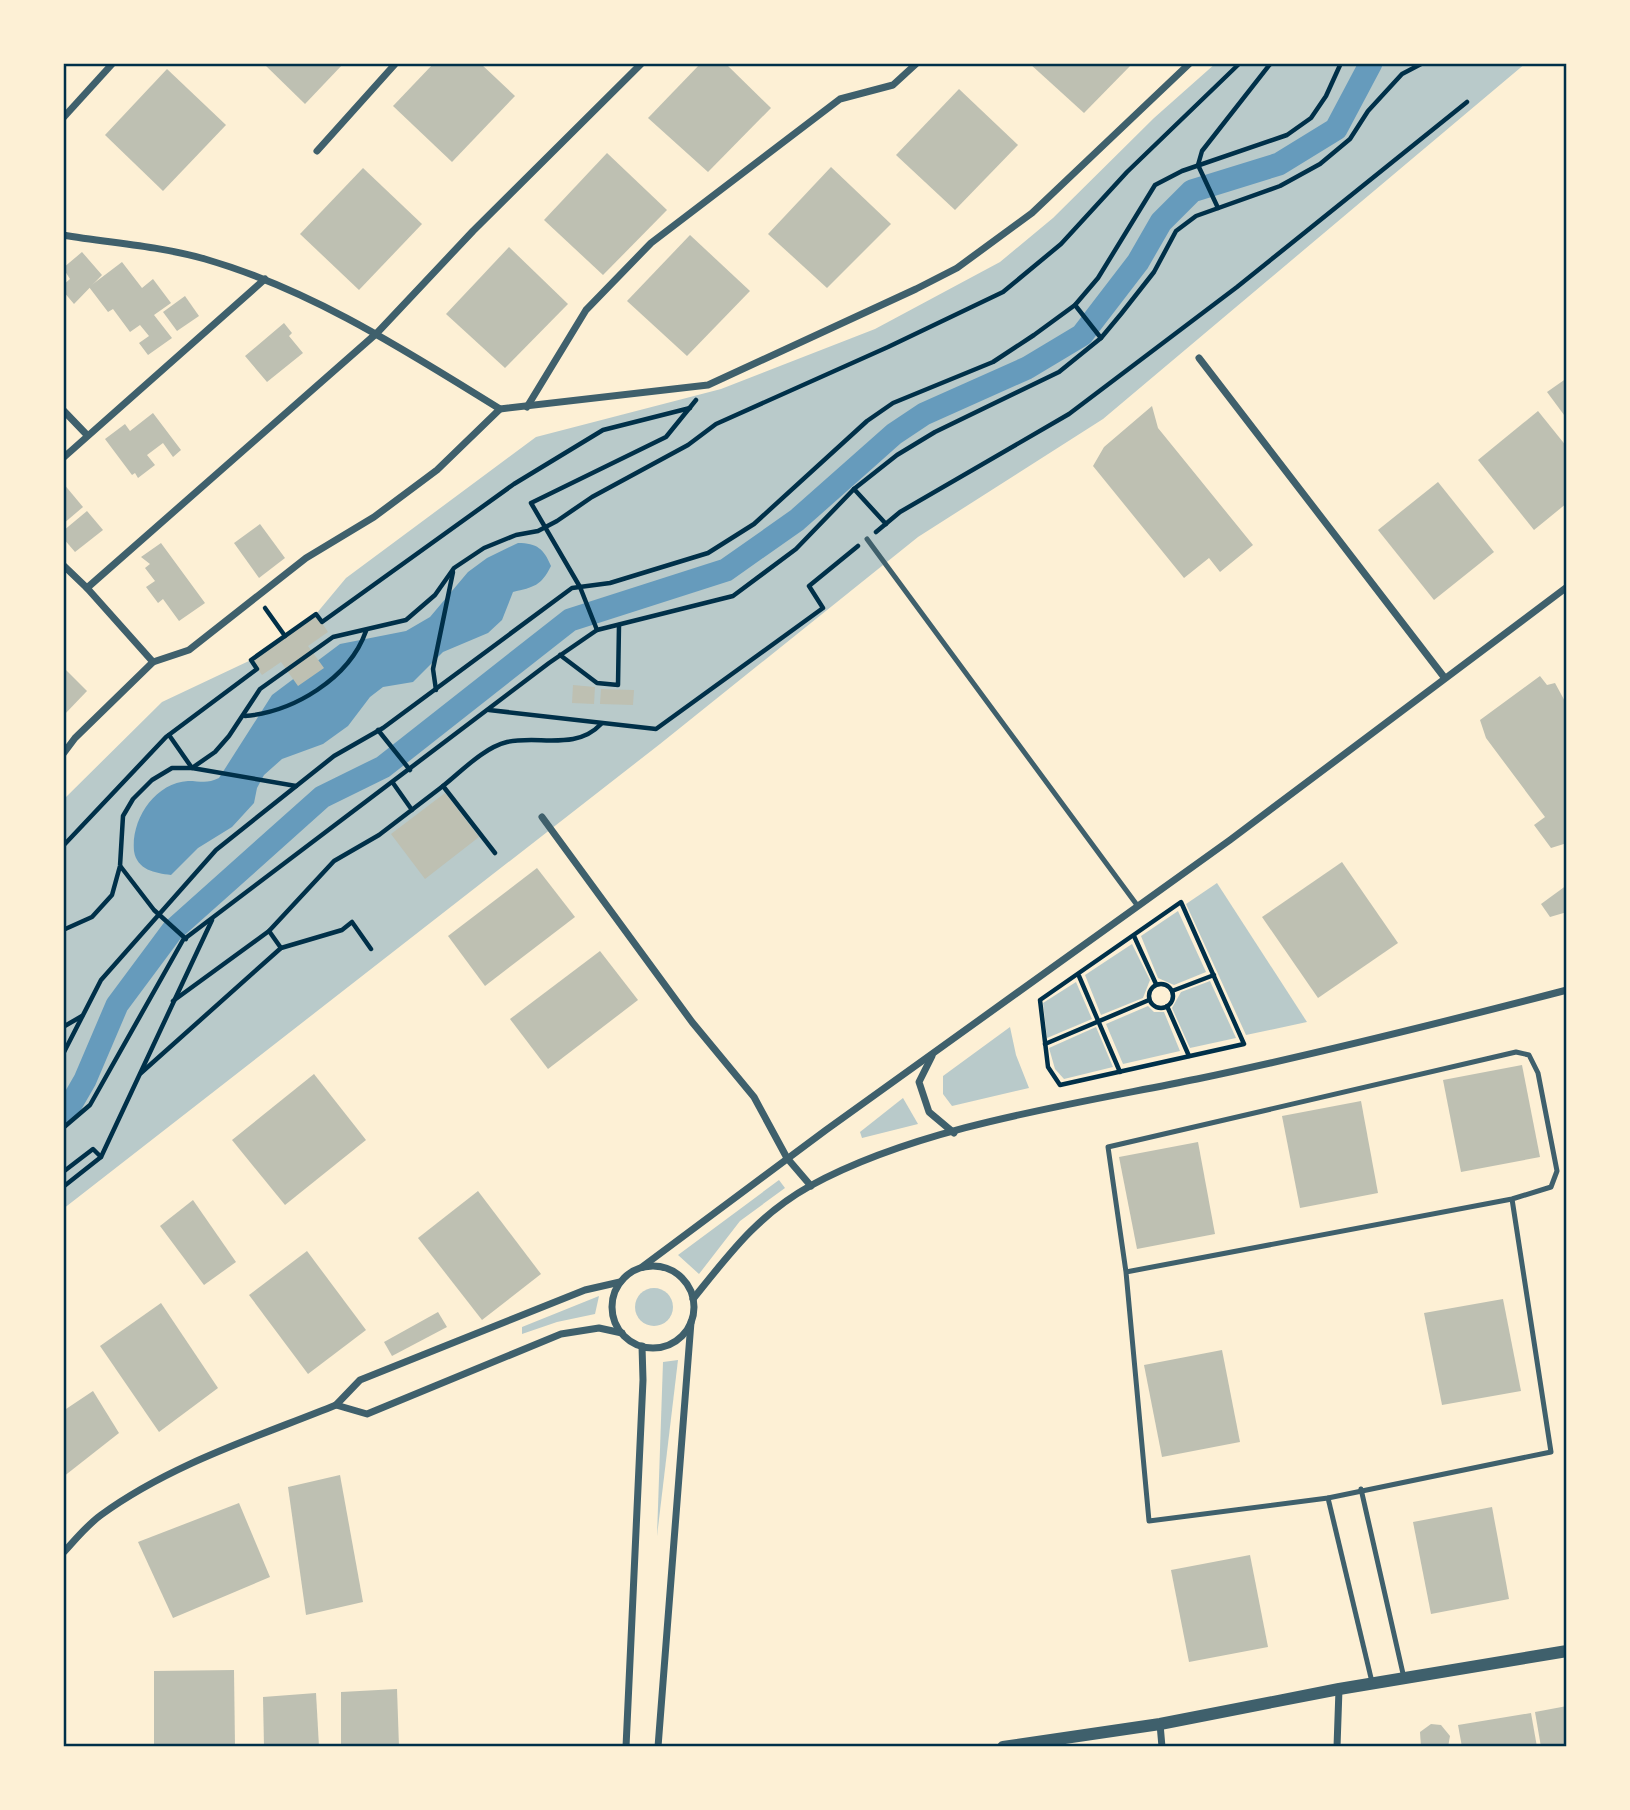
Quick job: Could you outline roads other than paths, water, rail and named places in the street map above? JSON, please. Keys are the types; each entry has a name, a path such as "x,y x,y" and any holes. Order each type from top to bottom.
{"street":[{"path":"63,118 113,63"},
{"path":"317,151 396,63"},
{"path":"87,588 377,333 473,231 642,63"},
{"path":"527,407 586,310 651,243 840,99 893,85 917,63"},
{"path":"63,235 203,258 265,279 377,333 500,409 708,385 957,268 1032,213 1190,63"},
{"path":"63,458 265,279"},
{"path":"1199,358 1444,677"},
{"path":"63,754 75,738 153,662 189,650 306,558 374,517 437,470 500,409"},
{"path":"63,410 87,435"},
{"path":"63,565 153,662"},
{"path":"63,1553 100,1516 144,1487 180,1469 336,1405 360,1380 585,1290 620,1282 1240,832 1567,587"},
{"path":"542,817 692,1022 754,1097 788,1159 811,1186"},
{"path":"693,1299 749,1230 776,1207 811,1186 879,1156 1030,1114 1328,1052 1567,990"},
{"path":"934,1052 919,1082 929,1112 954,1133"},
{"path":"642,1267 656,1265 681,1276 693,1299 658,1747"},
{"path":"620,1282 612,1308 615,1322 622,1333"},
{"path":"336,1405 367,1414 561,1334 599,1328 622,1333 642,1346 666,1346 685,1333 691,1322"},
{"path":"626,1747 643,1380 642,1346"},
{"path":"1003,1747 1079,1741 1339,1689 1567,1651"},
{"path":"1337,1747 1339,1689"},
{"path":"1160,1724 1162,1747"}],"lane":[{"path":"867,539 1137,905"},
{"path":"1126,1272 1512,1199 1551,1187 1557,1171 1535,1062 1523,1052 1108,1147 1126,1272 1149,1521 1328,1498 1361,1489 1551,1452 1512,1199"},
{"path":"1361,1489 1404,1678"},
{"path":"1328,1498 1373,1684"}],"water":[{"path":"518,543 539,548 551,566 536,585 513,592 502,620 488,633 443,652 413,682 383,687 370,697 348,726 323,744 282,759 264,775 257,788 254,803 232,827 198,848 171,875 153,872 139,862 134,851 134,839 141,815 148,805 165,788 176,783 207,782 219,778 272,695 340,644 406,631 430,617 468,572 487,558"}],"waterway":[{"path":"63,1112 70,1106 85,1080 117,1005 172,931 322,797 383,767 570,620 726,570 797,520 894,434 924,414 1027,368 1082,335 1138,262 1161,222 1192,191 1279,164 1336,129 1371,63"}]}
